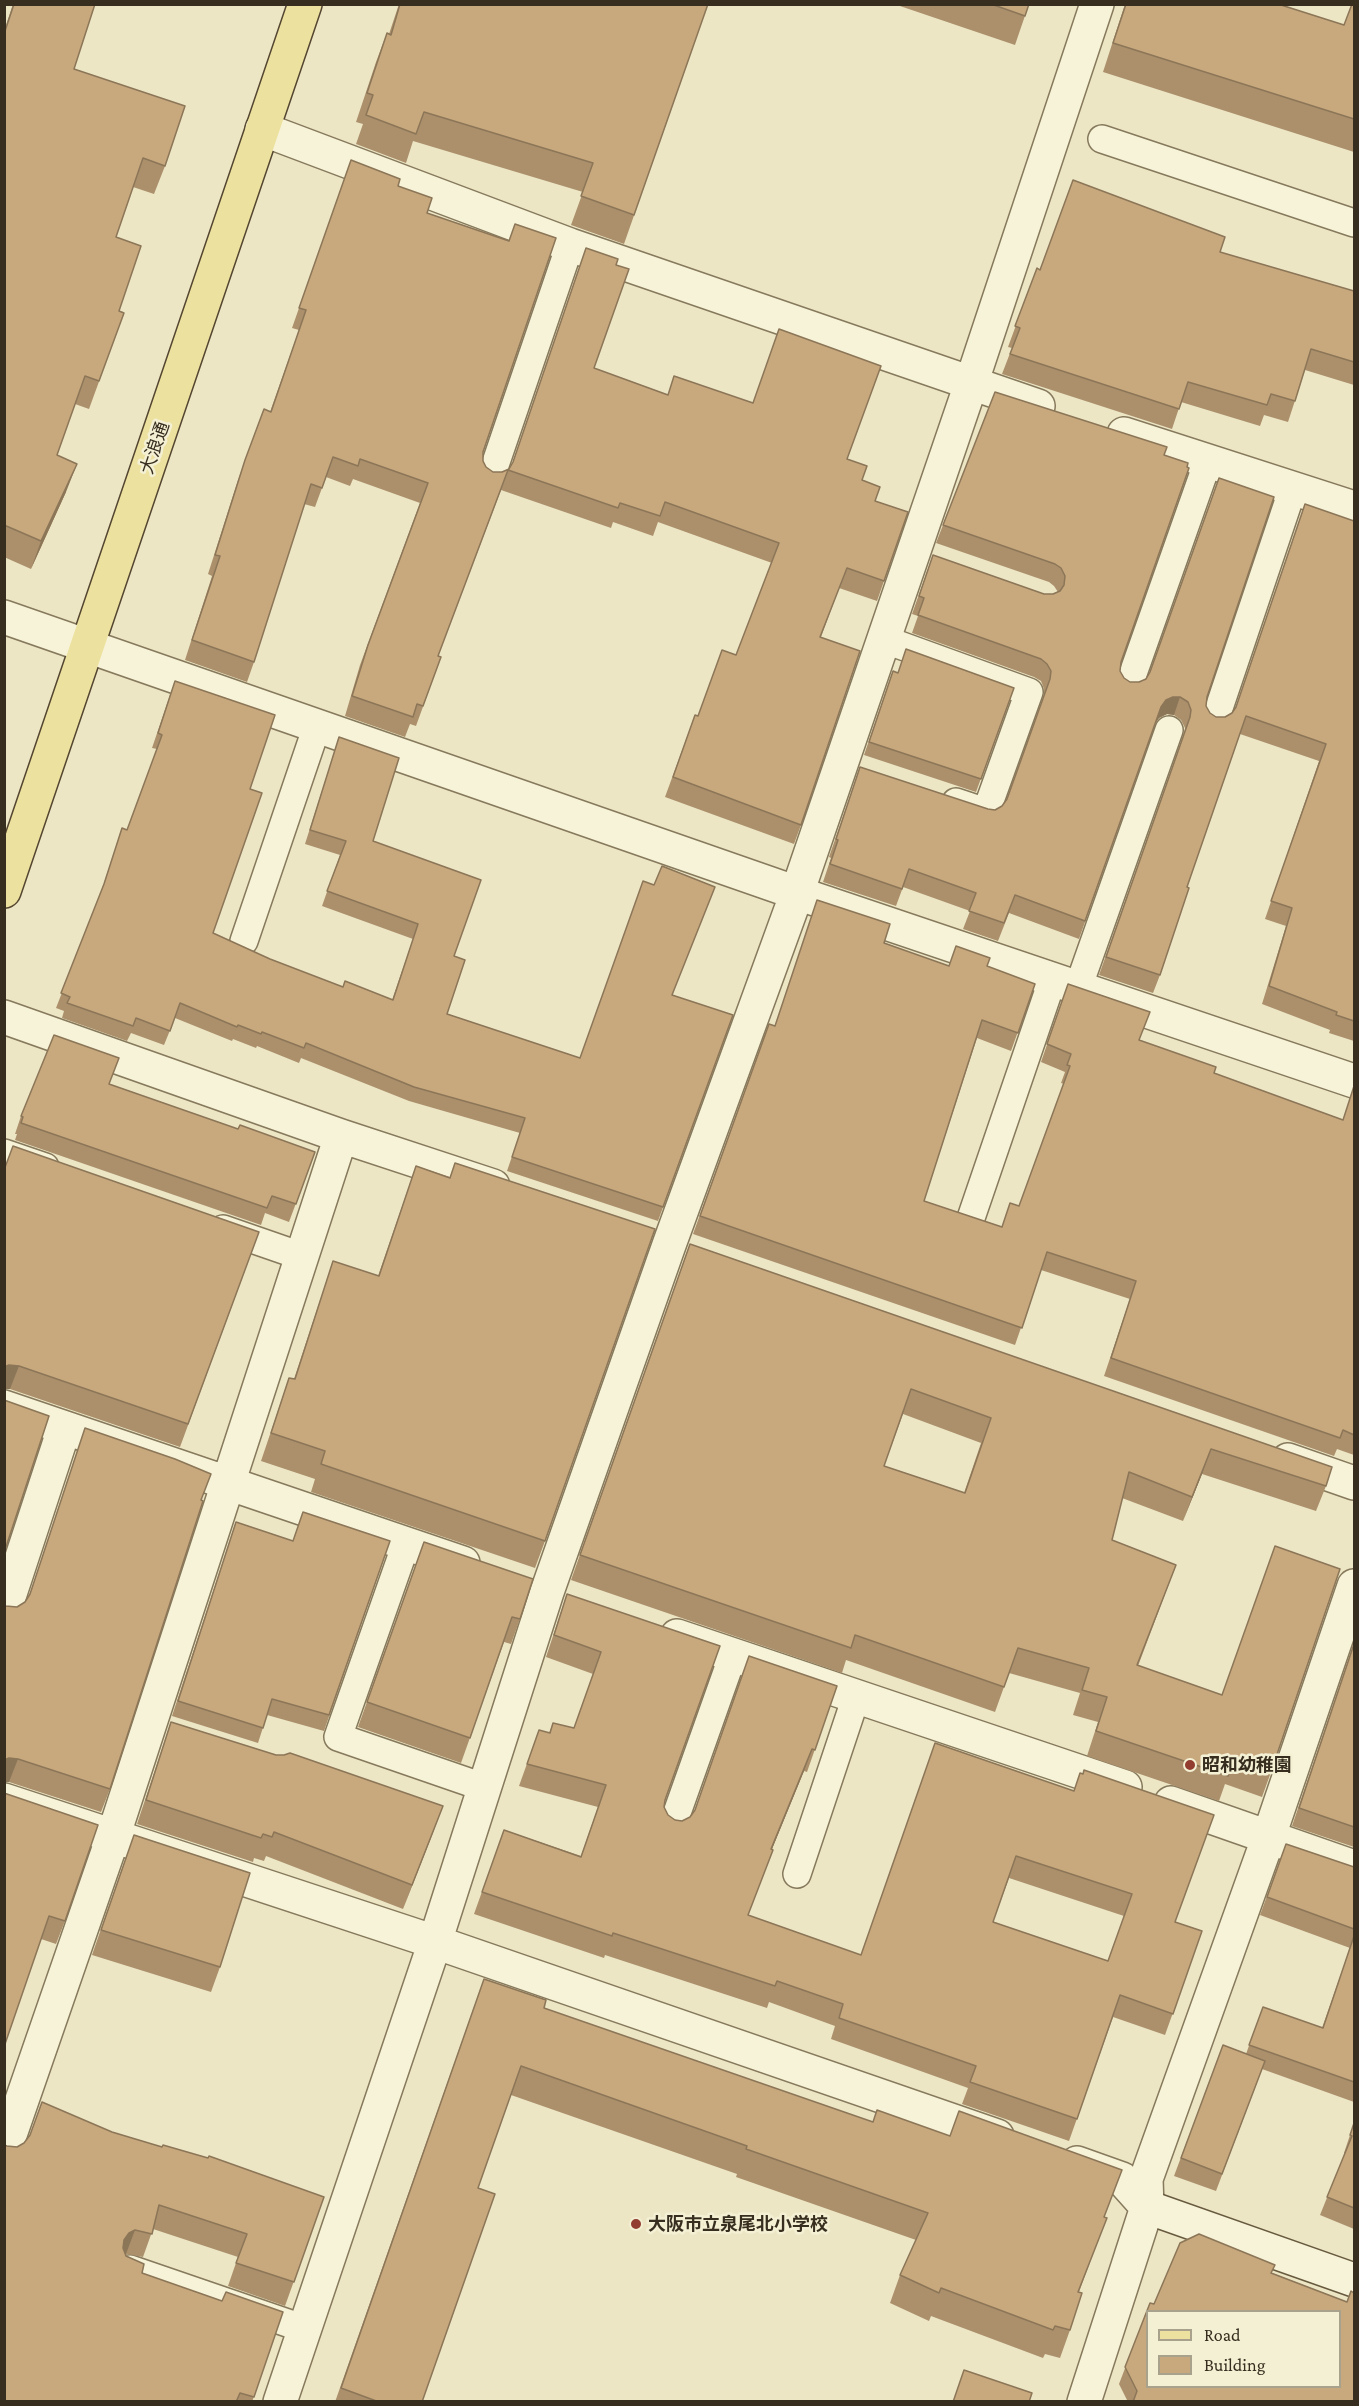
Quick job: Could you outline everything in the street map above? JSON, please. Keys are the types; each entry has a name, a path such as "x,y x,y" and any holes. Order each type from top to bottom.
{"main road":[{"name":"大浪通","path":"4,891 305,4"}],"street":[{"path":"280,2402 435,1942 547,1592 669,1245 797,893 852,768 883,639 924,556 971,384 1097,4"},
{"path":"262,129 570,245 1061,414"},
{"path":"1095,424 1354,508"},
{"path":"4,617 797,893 1354,1081"},
{"path":"4,1017 341,1136 522,1196"},
{"path":"4,2152 113,1837 159,1729 229,1483 341,1136"},
{"path":"4,1407 580,1603"},
{"path":"4,1612 64,1429"},
{"path":"1265,1452 1354,1483"},
{"path":"1084,2402 1147,2207 1146,2180 1269,1836 1354,1586"},
{"path":"645,1625 1354,1866"},
{"path":"4,1800 435,1942 1020,2144"},
{"path":"1054,2155 1122,2179 1147,2207 1354,2280"}],"lane":[{"path":"1102,138 1354,223"},
{"path":"491,477 570,245"},
{"path":"1129,685 1208,461"},
{"path":"1215,720 1293,488"},
{"path":"883,639 1029,692 986,813 930,794"},
{"path":"244,941 317,726"},
{"path":"971,1218 1169,730"},
{"path":"4,1153 70,1176"},
{"path":"202,1222 301,1256"},
{"path":"406,1544 338,1737 483,1787"},
{"path":"672,1827 733,1654"},
{"path":"797,1874 856,1697"},
{"path":"130,2269 304,2329"}],"building":[{"path":"14,4 95,4 74,69 185,106 165,166 143,158 116,237 141,246 119,311 124,313 99,381 85,376 57,455 77,464 41,541 4,525 4,34"},
{"path":"400,4 708,4 634,215 581,196 593,163 424,112 416,134 366,115 373,95 367,93 387,33 391,35"},
{"path":"991,4 1029,4 1025,16"},
{"path":"1126,4 1278,4 1344,25 1352,4 1354,4 1354,119 1113,43"},
{"path":"351,160 400,179 398,186 432,198 427,213 509,241 515,224 556,238 483,452 486,467 493,472 509,469 513,462 586,248 618,259 616,265 629,269 594,368 668,395 674,376 753,403 779,329 881,366 847,459 867,466 862,480 880,487 875,501 908,512 884,581 847,568 820,637 860,651 801,825 673,777 722,650 736,655 779,543 665,502 660,516 620,503 618,508 508,470 438,656 441,657 423,706 417,704 413,717 352,696 368,645 428,483 360,459 358,466 333,457 322,488 311,484 254,662 192,640 220,556 215,555 245,460 264,409 271,412 306,310 299,308"},
{"path":"1073,180 1225,237 1220,252 1354,291 1354,362 1311,349 1295,401 1271,394 1267,405 1188,382 1179,409 1010,354 1020,328 1015,326 1037,268 1040,270"},
{"path":"995,392 1167,447 1164,455 1188,463 1189,468 1121,662 1120,671 1130,682 1146,679 1150,672 1219,478 1274,497 1207,697 1206,706 1216,717 1225,717 1236,707 1305,504 1354,521 1354,1021 1336,1015 1337,1012 1269,986 1292,908 1271,901 1326,744 1246,716 1187,887 1189,888 1160,975 1106,957 1190,717 1191,710 1188,702 1180,697 1166,700 1161,707 1085,921 1015,895 1004,923 969,911 976,893 909,869 902,889 830,864 860,767 988,809 995,810 1002,806 1007,799 1050,679 1051,671 1041,659 918,615 924,598 919,596 933,555 1044,594 1060,591 1064,585 1065,576 1061,568 1055,564 943,525"},
{"path":"906,649 1014,688 981,779 869,742 893,671 898,673"},
{"path":"175,681 275,715 250,789 262,793 213,933 270,959 343,987 345,981 393,1000 418,924 327,891 346,841 310,830 339,737 399,758 373,841 481,880 454,956 465,960 447,1014 580,1058 643,881 654,885 662,866 715,887 672,995 733,1015 663,1207 512,1157 525,1118 414,1087 306,1043 304,1048 262,1032 261,1034 238,1025 237,1027 180,1003 170,1031 136,1018 133,1026 67,1003 70,997 61,993 104,884 122,828 127,830 162,735 158,733"},
{"path":"817,900 890,924 884,943 949,966 956,946 990,958 987,966 1035,984 1018,1033 982,1020 924,1201 1002,1227 1010,1203 1019,1206 1070,1066 1067,1065 1071,1054 1047,1044 1068,984 1150,1012 1139,1040 1216,1067 1214,1073 1343,1120 1354,1086 1354,1435 1343,1430 1340,1438 1111,1358 1136,1281 1047,1252 1022,1328 700,1216 769,1024 775,1026"},
{"path":"54,1035 119,1058 109,1084 238,1129 240,1125 315,1152 296,1204 272,1196 267,1208 21,1123 23,1117 21,1116"},
{"path":"13,1146 259,1232 188,1424 19,1366 4,1367 4,1170"},
{"path":"455,1163 655,1229 545,1541 321,1464 325,1451 271,1433 289,1378 295,1379 333,1261 379,1276 416,1166 450,1178"},
{"path":"690,1244 1332,1467 1326,1486 1211,1449 1192,1497 1129,1472 1112,1540 1176,1565 1137,1665 1222,1695 1275,1546 1340,1569 1271,1772 1234,1759 1228,1776 1096,1731 1107,1697 1082,1690 1089,1668 1018,1648 1004,1687 855,1635 851,1648 580,1555","holes":["911,1389 991,1418 965,1493 884,1466"]},
{"path":"4,1400 49,1416 4,1553"},
{"path":"85,1428 211,1474 110,1789 18,1759 4,1760 4,1605 17,1607 25,1602 30,1594"},
{"path":"303,1512 390,1541 329,1715 272,1699 263,1728 178,1701 236,1522 293,1541"},
{"path":"424,1542 533,1579 520,1619 512,1617 470,1738 367,1702"},
{"path":"567,1594 720,1646 665,1800 664,1807 668,1815 675,1820 682,1821 690,1817 695,1810 749,1656 837,1686 815,1750 812,1749 771,1849 773,1850 748,1915 861,1955 935,1743 1074,1791 1080,1773 1083,1774 1084,1770 1214,1815 1175,1922 1202,1931 1173,2014 1120,1995 1077,2119 970,2082 976,2066 839,2018 843,2004 777,1981 775,1986 613,1933 612,1936 482,1892 504,1830 581,1857 606,1785 527,1764 539,1730 550,1733 553,1723 574,1728 601,1652 554,1635","holes":["1016,1856 1132,1894 1108,1961 993,1922"]},
{"path":"1354,1644 1354,1827 1299,1808"},
{"path":"171,1722 276,1755 290,1753 443,1806 412,1885 274,1832 272,1837 263,1834 261,1838 146,1800"},
{"path":"4,1793 98,1825 65,1921 49,1916 4,2047"},
{"path":"134,1835 250,1873 220,1967 101,1930"},
{"path":"1286,1844 1354,1867 1354,1929 1267,1897"},
{"path":"1354,1936 1354,2082 1249,2045 1263,2007 1323,2028"},
{"path":"484,1979 546,2000 544,2008 873,2122 877,2110 950,2136 959,2111 1122,2170 1104,2217 1107,2218 1078,2292 1082,2293 1070,2330 1055,2326 1053,2330 941,2288 939,2293 900,2275 928,2213 521,2066 478,2188 495,2194 422,2402 379,2402 341,2388"},
{"path":"1223,2045 1265,2061 1222,2174 1181,2158"},
{"path":"42,2102 112,2132 162,2147 163,2145 208,2158 209,2156 324,2197 294,2282 236,2263 247,2234 159,2205 152,2234 135,2230 129,2233 124,2240 123,2248 126,2256 144,2264 142,2273 222,2301 226,2292 283,2312 254,2397 240,2393 236,2402 4,2402 4,2145 17,2147 24,2143 30,2135"},
{"path":"1354,2123 1354,2208 1327,2197 1352,2136 1350,2135"},
{"path":"1199,2234 1275,2265 1271,2273 1347,2302 1351,2291 1354,2293 1354,2402 1133,2402 1137,2391 1125,2367 1146,2313 1146,2388 1341,2388 1341,2310 1147,2310 1150,2303 1154,2304 1180,2243"},
{"path":"964,2370 1032,2393 1029,2402 953,2402"}],"place":[{"name":"昭和幼稚園","path":"1190,1765"},
{"name":"大阪市立泉尾北小学校","path":"636,2224"}]}
